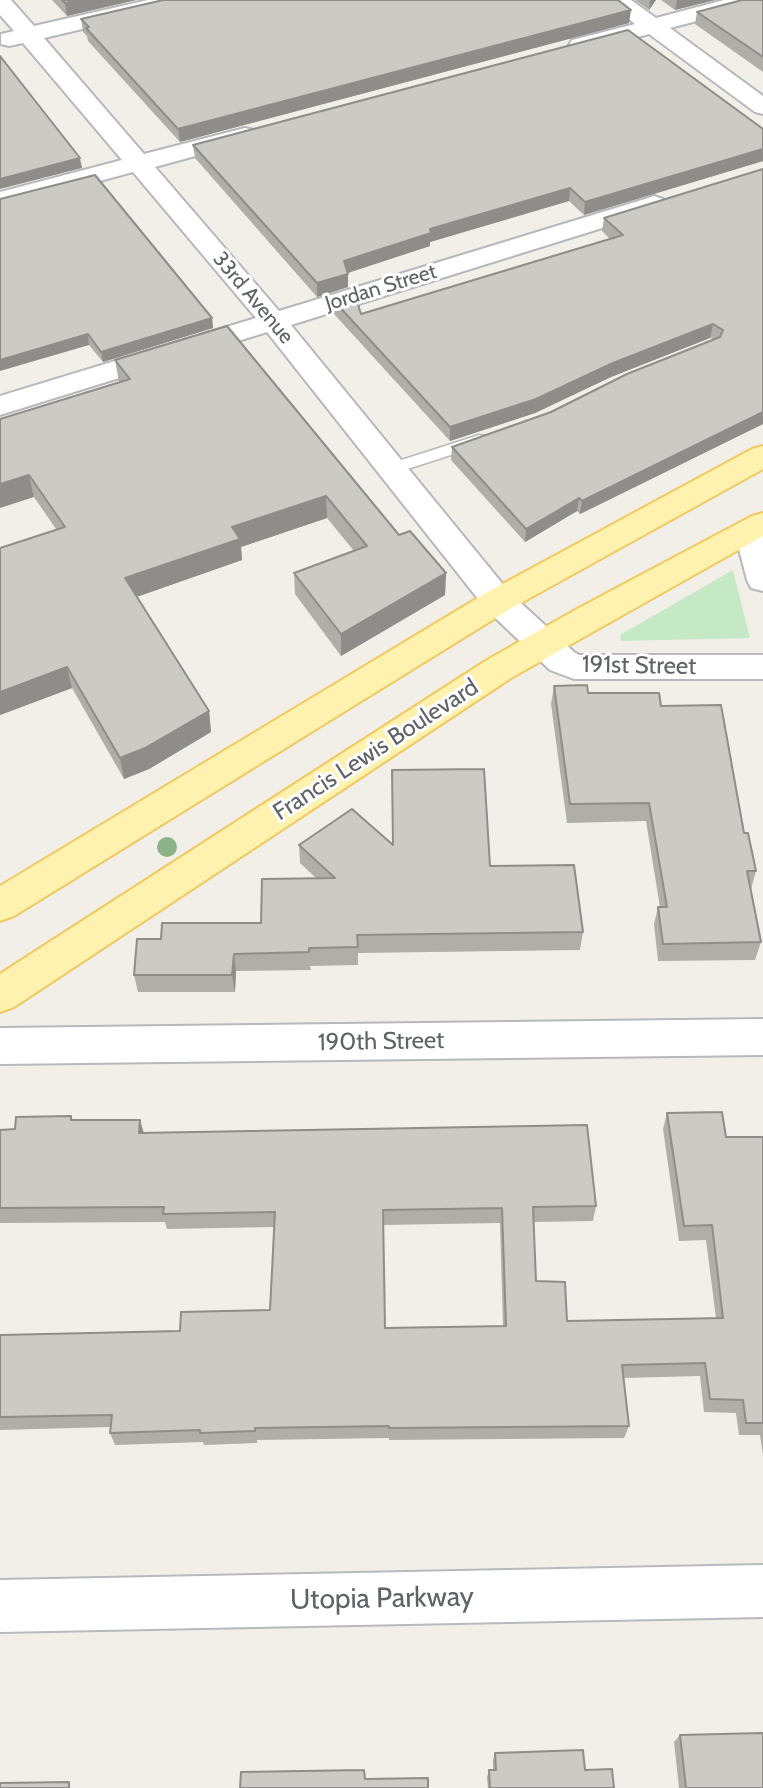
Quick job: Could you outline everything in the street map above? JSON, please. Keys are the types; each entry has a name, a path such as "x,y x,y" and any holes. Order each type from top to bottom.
{"main road":[{"path":"0,905 498,601 763,456"},
{"name":"Francis Lewis Boulevard","path":"0,995 543,643 756,527"}],"street":[{"path":"0,41 177,0"},
{"path":"617,0 763,107"},
{"path":"554,52 750,0"},
{"name":"33rd Avenue","path":"0,1 273,321 498,601"},
{"path":"0,200 271,128"},
{"name":"Jordan Street","path":"0,406 684,195"},
{"path":"756,527 763,580"},
{"name":"191st Street","path":"498,601 562,661 574,667 763,667"},
{"name":"190th Street","path":"0,1046 763,1037"},
{"name":"Utopia Parkway","path":"0,1606 763,1591"}],"lane":[{"path":"392,469 494,435"}],"green space":[{"path":"733,570 750,638 621,641 620,635"}],"building":[{"path":"163,0 618,0 631,10 178,129 86,28 89,27 81,19"},
{"path":"742,0 763,0 763,57 697,12"},
{"path":"628,30 763,129 763,149 585,202 570,188 430,229 431,233 344,261 348,274 317,283 193,145"},
{"path":"0,56 80,158 0,179"},
{"path":"763,169 763,412 582,501 579,498 526,529 452,447 551,412 627,374 720,337 723,330 713,324 613,363 536,399 450,427 334,301 355,295 361,314 623,235 604,218"},
{"path":"95,175 212,318 101,352 88,334 0,360 0,199"},
{"path":"227,326 399,535 410,531 446,573 341,634 294,573 367,546 326,496 232,527 240,539 125,578 209,711 145,748 120,758 67,667 0,692 0,548 65,527 29,475 0,484 0,419 130,379 115,360"},
{"path":"587,685 588,693 659,693 661,706 721,705 744,833 748,833 756,871 747,871 761,942 663,944 658,907 667,907 649,803 570,804 554,686"},
{"path":"484,769 490,866 574,865 583,932 357,935 358,947 309,948 309,952 234,954 232,975 134,975 137,939 161,939 162,923 261,923 262,879 335,878 299,845 352,809 393,845 392,770"},
{"path":"722,1112 726,1137 763,1137 763,1423 746,1423 743,1400 710,1399 705,1363 622,1365 629,1426 389,1426 255,1428 255,1431 200,1433 200,1430 110,1433 112,1415 0,1417 0,1335 180,1331 181,1312 270,1310 275,1212 163,1214 164,1207 0,1208 0,1130 15,1129 16,1117 71,1116 71,1120 140,1120 139,1133 587,1125 596,1206 533,1207 536,1281 565,1282 567,1321 723,1318 712,1225 684,1226 667,1113","holes":["502,1208 506,1326 385,1328 383,1210"]},
{"path":"763,1733 763,1788 686,1788 680,1735"},
{"path":"583,1750 585,1770 612,1769 614,1788 490,1788 489,1770 496,1770 495,1753"},
{"path":"364,1770 365,1779 428,1778 428,1788 240,1788 241,1772"},
{"path":"69,1782 69,1788 0,1788 0,1783"}]}
